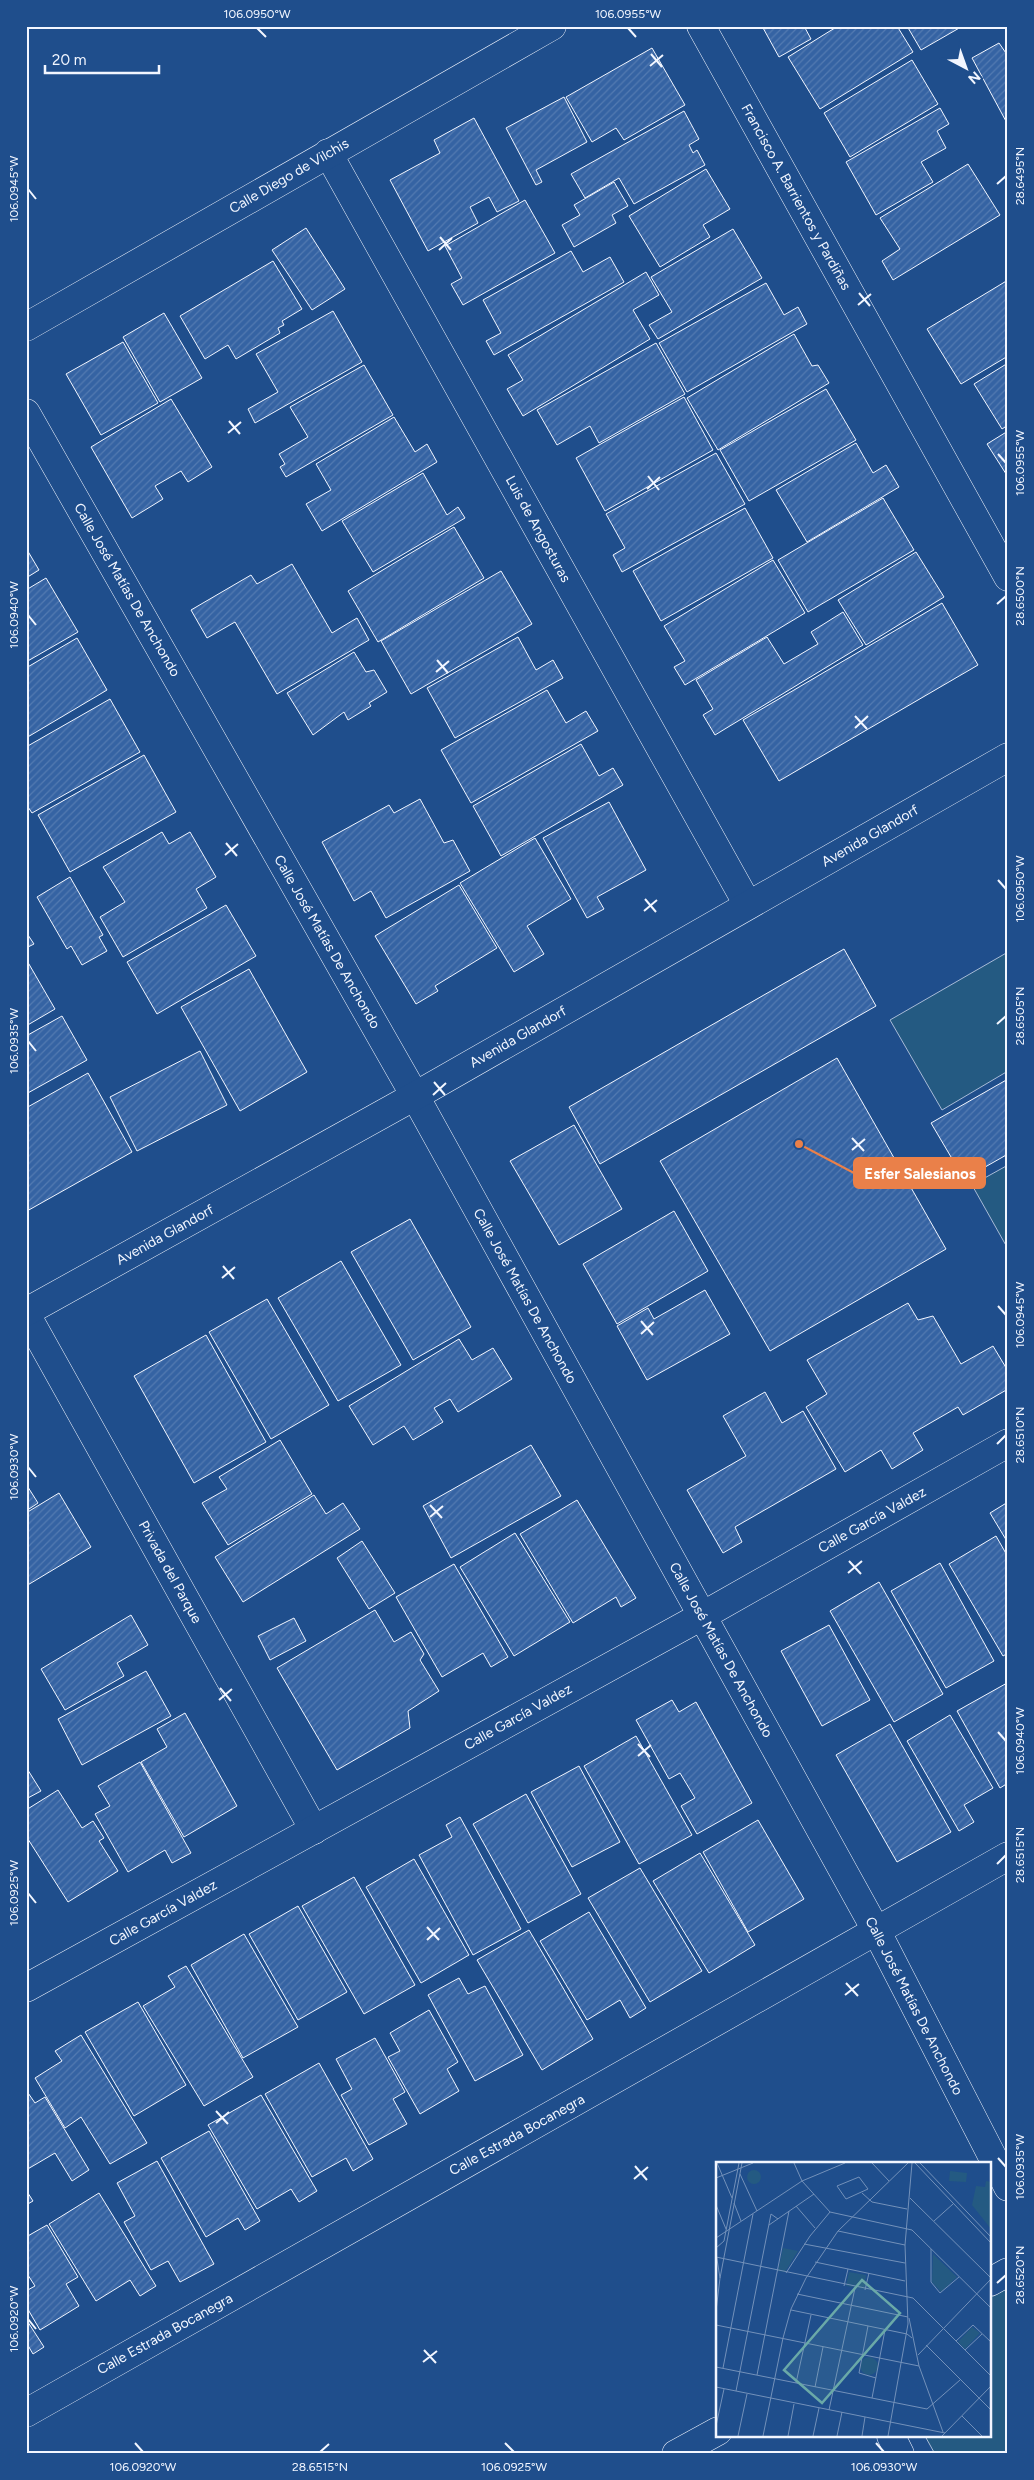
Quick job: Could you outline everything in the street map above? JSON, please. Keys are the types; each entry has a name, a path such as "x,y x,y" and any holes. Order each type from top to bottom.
{"street":[{"name":"Calle Diego de Vilchis","path":"26,327 552,26"},
{"name":"Francisco A. Barrientos y Pardiñas","path":"701,26 1008,577"},
{"name":"Luis de Angosturas","path":"328,154 748,905"},
{"name":"Calle José Matías De Anchondo","path":"26,413 414,1096 877,1932 1008,2187"},
{"name":"Avenida Glandorf","path":"26,1313 414,1096 1008,758"},
{"name":"Privada del Parque","path":"26,1313 314,1830"},
{"name":"Calle García Valdez","path":"26,1988 702,1616 1008,1443"},
{"name":"Calle Estrada Bocanegra","path":"26,2412 877,1932 1008,1856"},
{"path":"992,2281 1008,2272"},
{"path":"676,2454 716,2432"},
{"path":"892,2438 900,2454"}],"shaded area":[{"path":"1008,952 1008,1071 942,1110 890,1020"},
{"path":"1008,1165 1008,1249 972,1185"},
{"path":"1008,2283 1008,2454 935,2454 926,2438 992,2438 992,2291"}],"building":[{"path":"762,26 804,26 811,39 779,57"},
{"path":"838,26 897,26 913,52 820,109 788,57"},
{"path":"907,26 961,26 961,27 921,50"},
{"path":"999,43 1008,56 1008,125 972,58"},
{"path":"652,48 685,105 624,140 616,128 592,142 566,97"},
{"path":"912,60 938,104 850,157 824,113"},
{"path":"564,97 587,142 536,170 542,182 536,185 506,128"},
{"path":"940,108 949,124 937,131 946,148 921,162 933,182 876,215 846,162"},
{"path":"684,111 699,139 689,145 693,153 697,150 705,165 634,204 619,178 585,198 571,174"},
{"path":"474,118 519,201 497,212 489,197 470,207 478,223 428,251 390,180 440,153 434,140"},
{"path":"968,164 1000,215 893,280 882,261 900,249 880,218"},
{"path":"706,169 730,209 703,225 710,237 660,267 629,216"},
{"path":"614,182 628,206 612,215 616,223 574,247 562,225 580,215 574,205"},
{"path":"525,200 555,253 463,305 451,284 462,278 445,246"},
{"path":"306,228 345,289 312,310 272,250"},
{"path":"733,229 762,278 658,339 649,325 672,312 651,277"},
{"path":"571,251 583,272 610,257 624,282 494,355 486,341 501,333 483,300"},
{"path":"273,261 302,309 282,321 284,325 278,328 280,333 236,359 228,345 205,359 180,316"},
{"path":"646,272 659,295 633,310 650,339 523,416 507,389 523,380 508,355"},
{"path":"1008,280 1008,356 961,384 927,329"},
{"path":"766,283 784,315 798,307 807,324 687,392 659,343"},
{"path":"333,311 362,362 255,423 248,409 278,392 256,354"},
{"path":"164,313 202,378 160,402 123,337"},
{"path":"794,334 812,366 818,365 829,383 718,450 687,398"},
{"path":"123,342 158,403 101,435 66,374"},
{"path":"656,343 685,394 599,443 590,426 557,445 537,410"},
{"path":"1008,363 1008,425 1002,429 974,384"},
{"path":"364,365 393,415 286,477 280,467 285,464 279,454 308,437 290,407"},
{"path":"826,389 856,440 749,501 720,450"},
{"path":"684,397 713,450 605,511 576,458"},
{"path":"171,399 212,467 188,482 181,471 155,486 163,499 132,518 91,447"},
{"path":"394,417 415,452 427,444 437,462 322,531 306,504 331,490 316,464"},
{"path":"1008,431 1008,477 987,444"},
{"path":"856,443 873,473 886,465 899,487 807,542 776,490"},
{"path":"716,453 745,504 622,572 613,555 625,548 606,514"},
{"path":"423,473 447,515 458,507 465,518 373,572 342,521"},
{"path":"883,498 914,550 808,612 778,560"},
{"path":"745,508 773,558 661,621 633,571"},
{"path":"454,527 484,578 378,642 348,591"},
{"path":"26,548 39,570 26,578"},
{"path":"916,552 944,597 866,645 838,600"},
{"path":"773,560 805,613 685,685 674,667 685,661 664,626"},
{"path":"292,564 332,633 357,618 369,640 277,694 235,622 207,638 191,610 251,575 257,584"},
{"path":"501,571 532,624 411,694 381,641"},
{"path":"46,578 78,632 26,662 26,590"},
{"path":"942,603 978,665 779,781 743,720"},
{"path":"843,612 863,645 715,735 703,715 713,709 696,680 767,637 784,664 818,644 811,632"},
{"path":"518,637 536,670 553,660 563,678 455,738 427,688"},
{"path":"77,638 107,690 26,738 26,668"},
{"path":"354,652 366,672 374,670 387,692 369,703 371,706 348,720 344,712 313,735 287,693"},
{"path":"547,690 566,723 586,711 598,731 471,803 441,750"},
{"path":"110,699 140,752 32,813 26,804 26,747"},
{"path":"581,744 599,776 613,768 623,785 501,856 473,806"},
{"path":"144,755 176,812 70,872 38,815"},
{"path":"420,799 444,843 453,840 470,871 386,918 371,891 354,901 322,842 389,805 394,813"},
{"path":"609,802 646,870 597,897 604,909 587,918 543,838"},
{"path":"162,832 169,844 190,832 216,877 196,889 207,908 123,957 100,917 125,902 103,867"},
{"path":"535,838 571,899 527,926 544,954 514,972 460,883"},
{"path":"70,877 103,935 99,937 107,951 82,965 71,946 67,949 37,897"},
{"path":"459,885 497,948 435,986 438,991 416,1004 375,936"},
{"path":"226,905 256,956 157,1014 127,962"},
{"path":"26,932 34,944 26,948"},
{"path":"844,949 876,1006 600,1164 569,1107"},
{"path":"26,959 55,1009 26,1026"},
{"path":"249,969 307,1072 240,1111 181,1007"},
{"path":"62,1016 87,1060 26,1094 26,1036"},
{"path":"200,1051 227,1105 137,1151 110,1097"},
{"path":"837,1058 946,1249 770,1351 660,1161"},
{"path":"88,1073 132,1152 27,1211 26,1108"},
{"path":"1008,1079 1008,1154 964,1179 931,1123"},
{"path":"574,1125 622,1209 559,1245 510,1161"},
{"path":"674,1211 708,1271 617,1324 583,1264"},
{"path":"410,1219 471,1327 413,1360 351,1252"},
{"path":"341,1261 401,1365 338,1401 278,1298"},
{"path":"705,1290 730,1334 647,1380 617,1326 648,1308 654,1319"},
{"path":"267,1299 329,1405 271,1439 209,1332"},
{"path":"908,1303 918,1320 933,1316 961,1364 993,1346 1008,1371 1008,1389 963,1415 958,1407 913,1433 923,1450 892,1469 881,1450 845,1472 806,1407 827,1394 807,1360"},
{"path":"206,1335 266,1442 194,1483 134,1376"},
{"path":"459,1339 472,1360 493,1348 512,1379 458,1412 450,1399 434,1408 443,1422 413,1440 404,1426 373,1445 349,1406"},
{"path":"765,1392 782,1423 803,1411 836,1469 735,1527 742,1542 723,1553 687,1490 746,1456 723,1416"},
{"path":"280,1440 312,1494 228,1545 202,1503 227,1489 219,1477"},
{"path":"531,1445 561,1496 451,1558 423,1506"},
{"path":"26,1484 38,1503 26,1511"},
{"path":"59,1493 91,1547 26,1586 26,1513"},
{"path":"314,1495 326,1514 343,1503 360,1529 243,1602 215,1557"},
{"path":"577,1500 636,1598 621,1607 616,1597 573,1623 520,1534"},
{"path":"1008,1502 1008,1543 990,1513"},
{"path":"515,1533 570,1622 514,1656 460,1567"},
{"path":"996,1536 1008,1557 1008,1653 1003,1656 949,1564"},
{"path":"362,1541 395,1593 369,1609 337,1558"},
{"path":"940,1563 994,1661 946,1688 891,1591"},
{"path":"454,1564 508,1657 491,1667 483,1653 442,1677 396,1597"},
{"path":"879,1582 943,1694 894,1722 830,1611"},
{"path":"375,1610 394,1642 411,1632 424,1654 420,1660 439,1691 408,1711 410,1728 337,1770 277,1668"},
{"path":"131,1615 148,1645 117,1663 124,1676 65,1710 41,1669"},
{"path":"294,1618 306,1641 270,1660 258,1636"},
{"path":"829,1625 870,1700 822,1726 781,1651"},
{"path":"146,1671 171,1716 82,1765 58,1719"},
{"path":"1007,1683 1008,1783 1000,1788 957,1711"},
{"path":"672,1700 679,1712 696,1702 752,1803 697,1834 681,1806 695,1798 680,1773 669,1779 636,1720"},
{"path":"185,1713 237,1806 184,1837 141,1762 167,1747 157,1729"},
{"path":"950,1715 993,1788 964,1805 974,1822 959,1831 907,1741"},
{"path":"890,1724 951,1832 897,1862 836,1755"},
{"path":"636,1736 692,1835 639,1864 584,1766"},
{"path":"140,1762 191,1853 172,1863 165,1850 128,1872 95,1814 110,1806 98,1786"},
{"path":"579,1766 620,1842 572,1867 531,1792"},
{"path":"26,1767 41,1791 26,1799"},
{"path":"58,1790 82,1828 93,1821 104,1838 99,1841 118,1871 68,1902 26,1836 26,1810"},
{"path":"526,1794 581,1894 528,1923 473,1824"},
{"path":"460,1817 521,1929 473,1955 419,1855 452,1837 446,1825"},
{"path":"758,1820 804,1899 748,1932 703,1852"},
{"path":"700,1853 755,1945 709,1973 653,1881"},
{"path":"414,1859 469,1955 421,1983 366,1887"},
{"path":"640,1868 702,1971 650,2002 588,1898"},
{"path":"354,1877 415,1985 364,2014 302,1906"},
{"path":"298,1906 347,1992 298,2020 249,1934"},
{"path":"589,1912 646,2008 630,2018 620,2000 587,2020 540,1941"},
{"path":"529,1930 593,2039 542,2070 477,1960"},
{"path":"244,1934 298,2027 243,2058 191,1965"},
{"path":"186,1966 253,2077 204,2106 143,2006 175,1987 168,1976"},
{"path":"459,1978 468,1994 485,1986 523,2055 475,2081 428,1995"},
{"path":"138,2002 186,2085 134,2116 85,2032"},
{"path":"429,2010 458,2062 447,2069 459,2091 420,2114 388,2057 400,2051 390,2033"},
{"path":"81,2035 147,2143 110,2164 81,2117 65,2128 35,2078 62,2061 55,2051"},
{"path":"375,2038 405,2092 393,2099 407,2124 369,2145 341,2095 352,2089 336,2059"},
{"path":"319,2063 373,2159 353,2171 346,2158 312,2177 265,2094"},
{"path":"26,2090 35,2103 45,2097 89,2170 72,2181 55,2153 26,2170"},
{"path":"261,2095 317,2191 299,2202 291,2189 257,2209 208,2125"},
{"path":"209,2131 260,2221 245,2230 238,2218 206,2237 161,2158"},
{"path":"157,2161 214,2264 180,2282 168,2261 151,2270 124,2222 135,2216 117,2183"},
{"path":"26,2190 33,2201 26,2205"},
{"path":"99,2193 156,2286 140,2296 130,2280 96,2301 49,2224"},
{"path":"47,2225 78,2277 66,2284 79,2306 40,2330 26,2306 26,2291 35,2286 26,2272 26,2237"},
{"path":"26,2319 44,2347 33,2354 26,2342"}],"place":[{"name":"Esfer Salesianos","path":"799,1144"}]}
